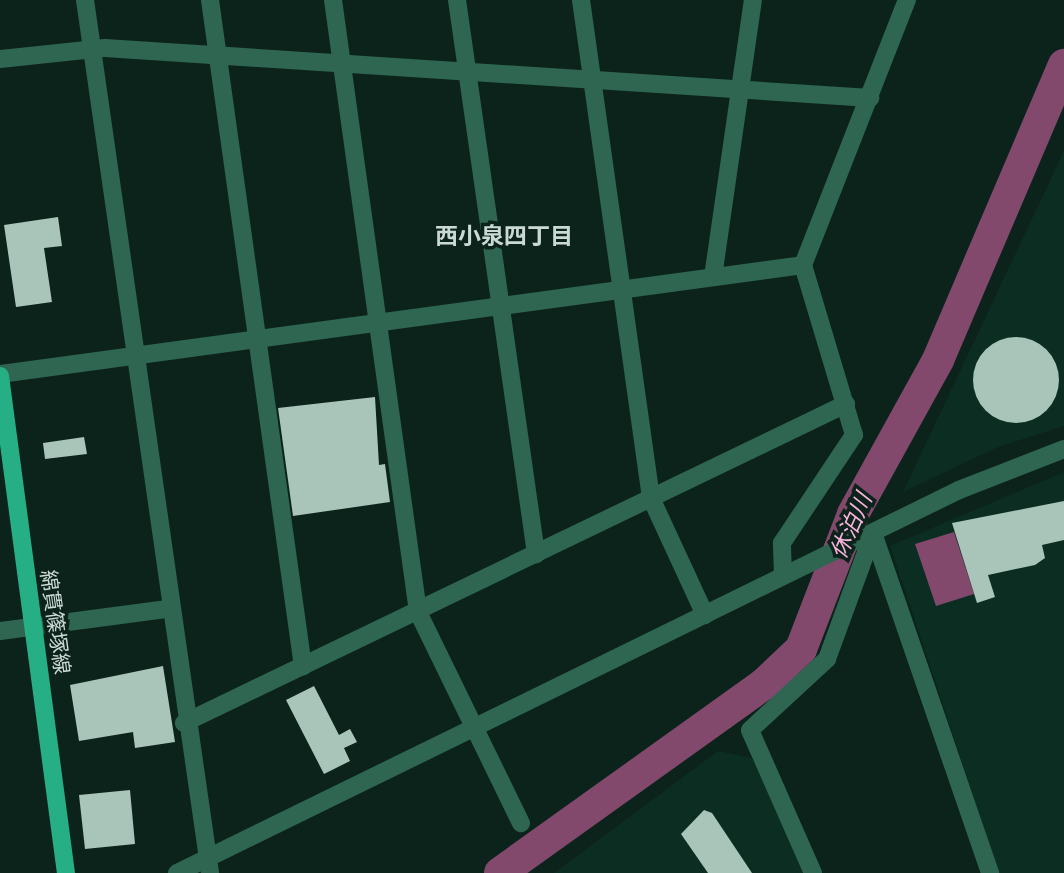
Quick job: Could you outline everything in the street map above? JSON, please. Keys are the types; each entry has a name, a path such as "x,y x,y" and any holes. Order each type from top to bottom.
{"main road":[{"name":"綿貫篠塚線","path":"0,375 66,873"}],"street":[{"path":"85,0 184,723 207,866"},
{"path":"210,0 303,667"},
{"path":"333,0 418,612 521,823"},
{"path":"457,0 536,554"},
{"path":"581,0 651,498 705,615"},
{"path":"713,277 753,0"},
{"path":"783,575 782,543 849,448 854,435 803,265 907,0"},
{"path":"0,59 91,47 870,98"},
{"path":"0,375 803,265"},
{"path":"184,723 846,404"},
{"path":"177,873 207,866 473,729 959,490 1064,449"},
{"path":"813,873 750,730 827,659 873,533"},
{"path":"873,533 990,873"},
{"path":"0,631 168,608"}],"shaded area":[{"path":"1064,151 1064,426 998,447 903,492"},
{"path":"1064,472 1064,873 999,873 890,546"},
{"path":"954,532 974,594 936,606 915,544"},
{"path":"718,751 752,758 808,873 554,873"}],"building":[{"path":"58,217 62,246 44,248 52,302 16,307 4,225"},
{"path":"1016,337 1032,341 1046,350 1055,364 1059,380 1055,396 1046,410 1032,419 1016,423 1000,419 986,410 977,396 973,380 977,364 986,350 1000,341"},
{"path":"375,397 379,465 385,464 390,502 293,516 278,408"},
{"path":"84,437 87,454 45,459 43,443"},
{"path":"1064,501 1064,540 1042,545 1045,558 1035,565 988,575 995,597 977,603 952,523"},
{"path":"163,666 175,742 135,748 133,732 79,741 70,685"},
{"path":"314,686 339,735 350,729 357,742 344,748 350,761 324,774 286,700"},
{"path":"130,790 135,844 85,849 79,795"},
{"path":"704,810 712,813 752,873 708,873 681,834"}],"waterway":[{"name":"休泊川","path":"500,873 764,684 801,649 853,514 938,360 1064,65"}],"district":[{"name":"西小泉四丁目","path":"504,236"}]}
